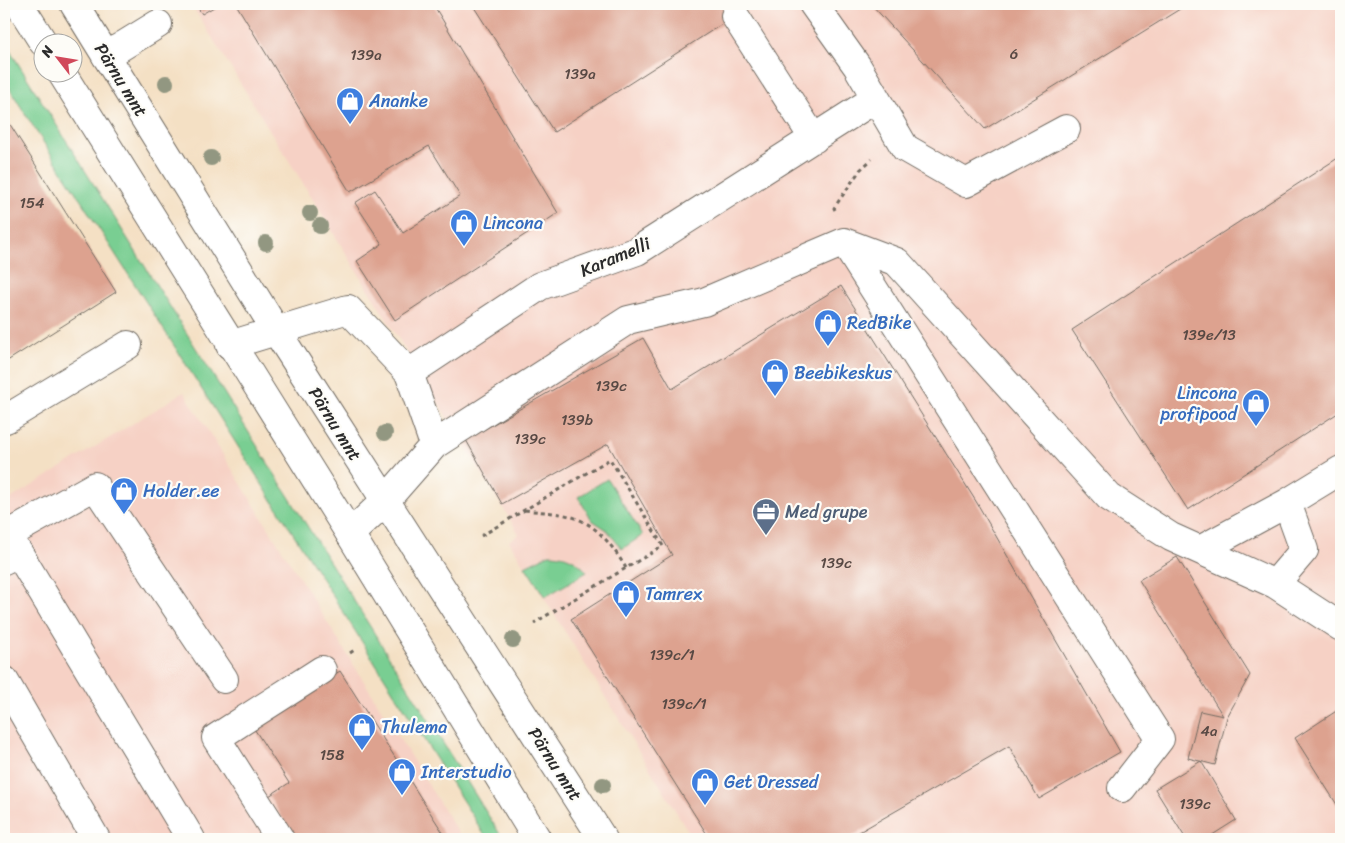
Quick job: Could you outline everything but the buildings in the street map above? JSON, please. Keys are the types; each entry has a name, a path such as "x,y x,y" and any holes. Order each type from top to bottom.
{"main road":[{"path":"18,4 36,32"},
{"name":"Pärnu mnt","path":"74,4 384,501 603,839"},
{"path":"813,4 857,66 905,148 966,183 1066,129"},
{"path":"735,16 814,138"},
{"path":"106,56 158,24"},
{"path":"67,82 350,534 537,839"},
{"name":"Karamelli","path":"409,373 540,286 638,251 875,99"},
{"path":"350,534 384,501 434,445 628,320 704,302 844,242 897,262 1109,497 1171,537 1275,584 1341,627"},
{"path":"844,242 1160,739 1122,788"},
{"path":"230,345 348,309 409,373 434,445"},
{"path":"4,418 128,345"},
{"path":"1200,550 1287,503 1341,470"},
{"path":"4,537 95,486 224,679"},
{"path":"1275,584 1304,550 1287,503"},
{"path":"4,560 18,552 191,839"},
{"path":"280,839 216,738 322,670"},
{"path":"4,680 96,839"}],"path":[{"path":"844,242 834,208 860,170 898,137"},
{"path":"481,536 610,459 663,546 534,623"},
{"path":"525,510 569,516 588,524 613,546 626,568"}],"shaded area":[{"path":"191,4 1341,4 1341,839 693,839 509,541 519,534"},
{"path":"184,392 462,839 4,839 4,503"}],"green space":[{"path":"4,41 503,839 487,839 24,112 4,79"},
{"path":"607,479 643,535 622,549 607,530 592,520 578,497"},
{"path":"549,554 570,558 587,572 545,597 525,566"}],"place":[{"name":"Ananke","path":"350,125"},
{"name":"Lincona","path":"464,247"},
{"name":"RedBike","path":"828,347"},
{"name":"Beebikeskus","path":"775,397"},
{"name":"Lincona profipood","path":"1256,427"},
{"name":"Holder.ee","path":"124,515"},
{"name":"Med grupe","path":"766,536"},
{"name":"Tamrex","path":"626,618"},
{"name":"Thulema","path":"362,751"},
{"name":"Interstudio","path":"402,796"},
{"name":"Get Dressed","path":"705,806"}]}
